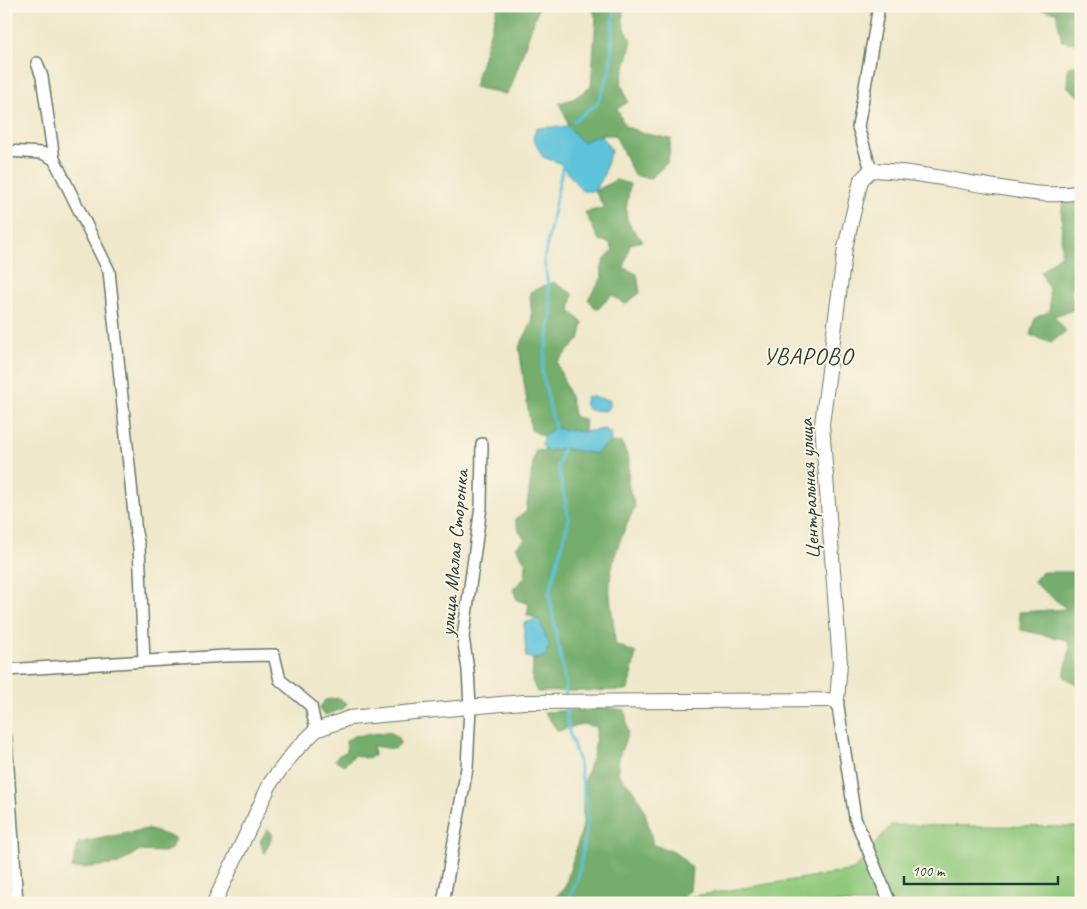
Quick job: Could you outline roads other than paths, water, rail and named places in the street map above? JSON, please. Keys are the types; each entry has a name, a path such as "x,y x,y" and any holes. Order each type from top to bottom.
{"street":[{"path":"879,6 858,127 871,170 898,171 1027,193 1064,195 1081,192"},
{"path":"37,63 42,77 54,159 109,271 139,546 144,661"},
{"path":"6,151 42,153 54,159"},
{"name":"Центральная улица","path":"871,170 861,180 845,248 822,424 840,663 837,700 855,818 890,903"},
{"name":"улица Малая Сторонка","path":"442,903 467,768 470,707 468,670 463,638 481,507 482,444"},
{"path":"6,670 224,656 274,655 280,680 311,706 316,730"},
{"path":"214,903 271,782 295,751 316,730 348,718 523,702 837,700"},
{"path":"6,738 17,903"}],"water":[{"path":"568,126 582,142 601,135 611,150 603,177 595,191 582,191 560,163 543,157 533,139 536,128"},
{"path":"587,396 610,400 610,407 605,411 589,410 584,404"},
{"path":"554,428 584,432 605,429 612,434 610,442 595,454 563,448 547,451 542,445 543,436"},
{"path":"539,619 549,645 546,656 536,659 526,657 524,623"}],"waterway":[{"path":"574,121 598,103 610,70 614,6"},
{"path":"555,430 542,372 552,311 544,260 563,164"},
{"path":"562,445 563,448 558,467 569,519 549,594 566,686 565,698"},
{"path":"565,704 569,731 579,762 588,819 578,879 567,903"}],"district":[{"name":"УВАРОВО","path":"808,356"}]}
